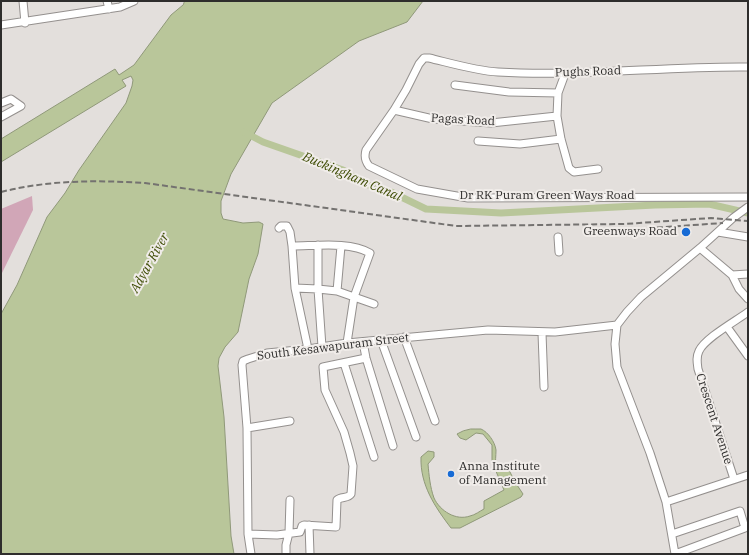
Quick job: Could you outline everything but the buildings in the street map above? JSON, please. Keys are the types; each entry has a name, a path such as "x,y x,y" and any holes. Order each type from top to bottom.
{"street":[{"path":"23,1 25,23"},
{"path":"107,1 109,9"},
{"path":"1,25 25,23 109,9 120,7 123,3 134,1"},
{"name":"Pughs Road","path":"394,110 419,64 424,58 496,72 565,74 720,66 748,67"},
{"path":"565,74 558,93 557,116 561,139 569,168 574,172 598,168"},
{"path":"455,85 509,92 558,93"},
{"path":"1,103 11,98 21,106 1,117"},
{"name":"Pagas Road","path":"394,110 433,119 491,123 557,116"},
{"name":"Dr RK Puram Green Ways Road","path":"394,110 366,150 364,156 369,166 375,170 417,189 468,198 748,197"},
{"path":"478,140 520,144 561,139"},
{"path":"672,534 740,511 745,528 675,554 666,502 650,453 617,367 615,344 617,325 641,297 700,248 733,218 748,207"},
{"path":"278,228 285,226 289,228 295,288 308,349"},
{"path":"718,232 748,237"},
{"path":"558,237 559,252"},
{"path":"292,246 341,246 359,248 370,253 354,297 347,343"},
{"path":"318,246 318,288 322,347"},
{"path":"337,291 341,246"},
{"path":"700,248 732,275 739,289 748,299"},
{"path":"732,275 748,274"},
{"path":"295,288 318,288 337,291 374,304"},
{"name":"Crescent Avenue","path":"734,479 698,369 696,358 704,343 748,312"},
{"name":"South Kesawapuram Street","path":"251,554 248,534 247,428 242,365 243,361 248,358 267,353 404,337 488,330 542,333 617,325"},
{"path":"727,327 748,356"},
{"path":"542,333 544,387"},
{"path":"404,337 435,421"},
{"path":"382,340 416,437"},
{"path":"363,342 366,358 393,446"},
{"path":"248,534 277,535 300,532 302,526 309,525 336,527 337,500 351,494 353,466 344,432 325,390 323,367 366,358"},
{"path":"344,363 374,457"},
{"path":"247,428 290,421"},
{"path":"666,502 748,475"},
{"path":"286,554 286,545 289,533 290,500"},
{"path":"309,525 310,554"}],"shaded area":[{"path":"32,196 33,210 1,275 1,209"}],"water":[{"name":"Adyar River","path":"185,1 423,1 407,22 359,41 272,103 231,174 221,201 221,213 223,219 243,223 259,222 263,224 258,254 249,279 238,332 225,347 219,358 218,366 224,417 231,536 234,554 1,554 1,314 17,285 47,217 126,103 133,80 131,76 122,80 126,86 1,162 1,139 115,69 119,75 134,65 171,15 183,5"},
{"path":"471,429 484,430 489,435 496,450 496,466 502,470 509,470 523,494 521,497 460,528 451,528 434,504 423,477 421,457 428,451 434,452 434,457 428,464 434,498 440,507 449,514 459,517 474,515 484,509 484,501 504,490 492,462 492,445 483,434 476,433 466,440 460,438 457,434"}],"waterway":[{"name":"Buckingham Canal","path":"244,132 263,142 343,170 362,183 391,192 426,209 501,213 655,205 709,204 748,213"}],"railway":[{"path":"1,192 55,183 109,181 145,183 456,226 625,224 711,218 748,221"},
{"path":"585,231 607,231 723,223"}],"place":[{"name":"Greenways Road","path":"686,232"},
{"name":"Anna Institute of Management","path":"451,474"}]}
